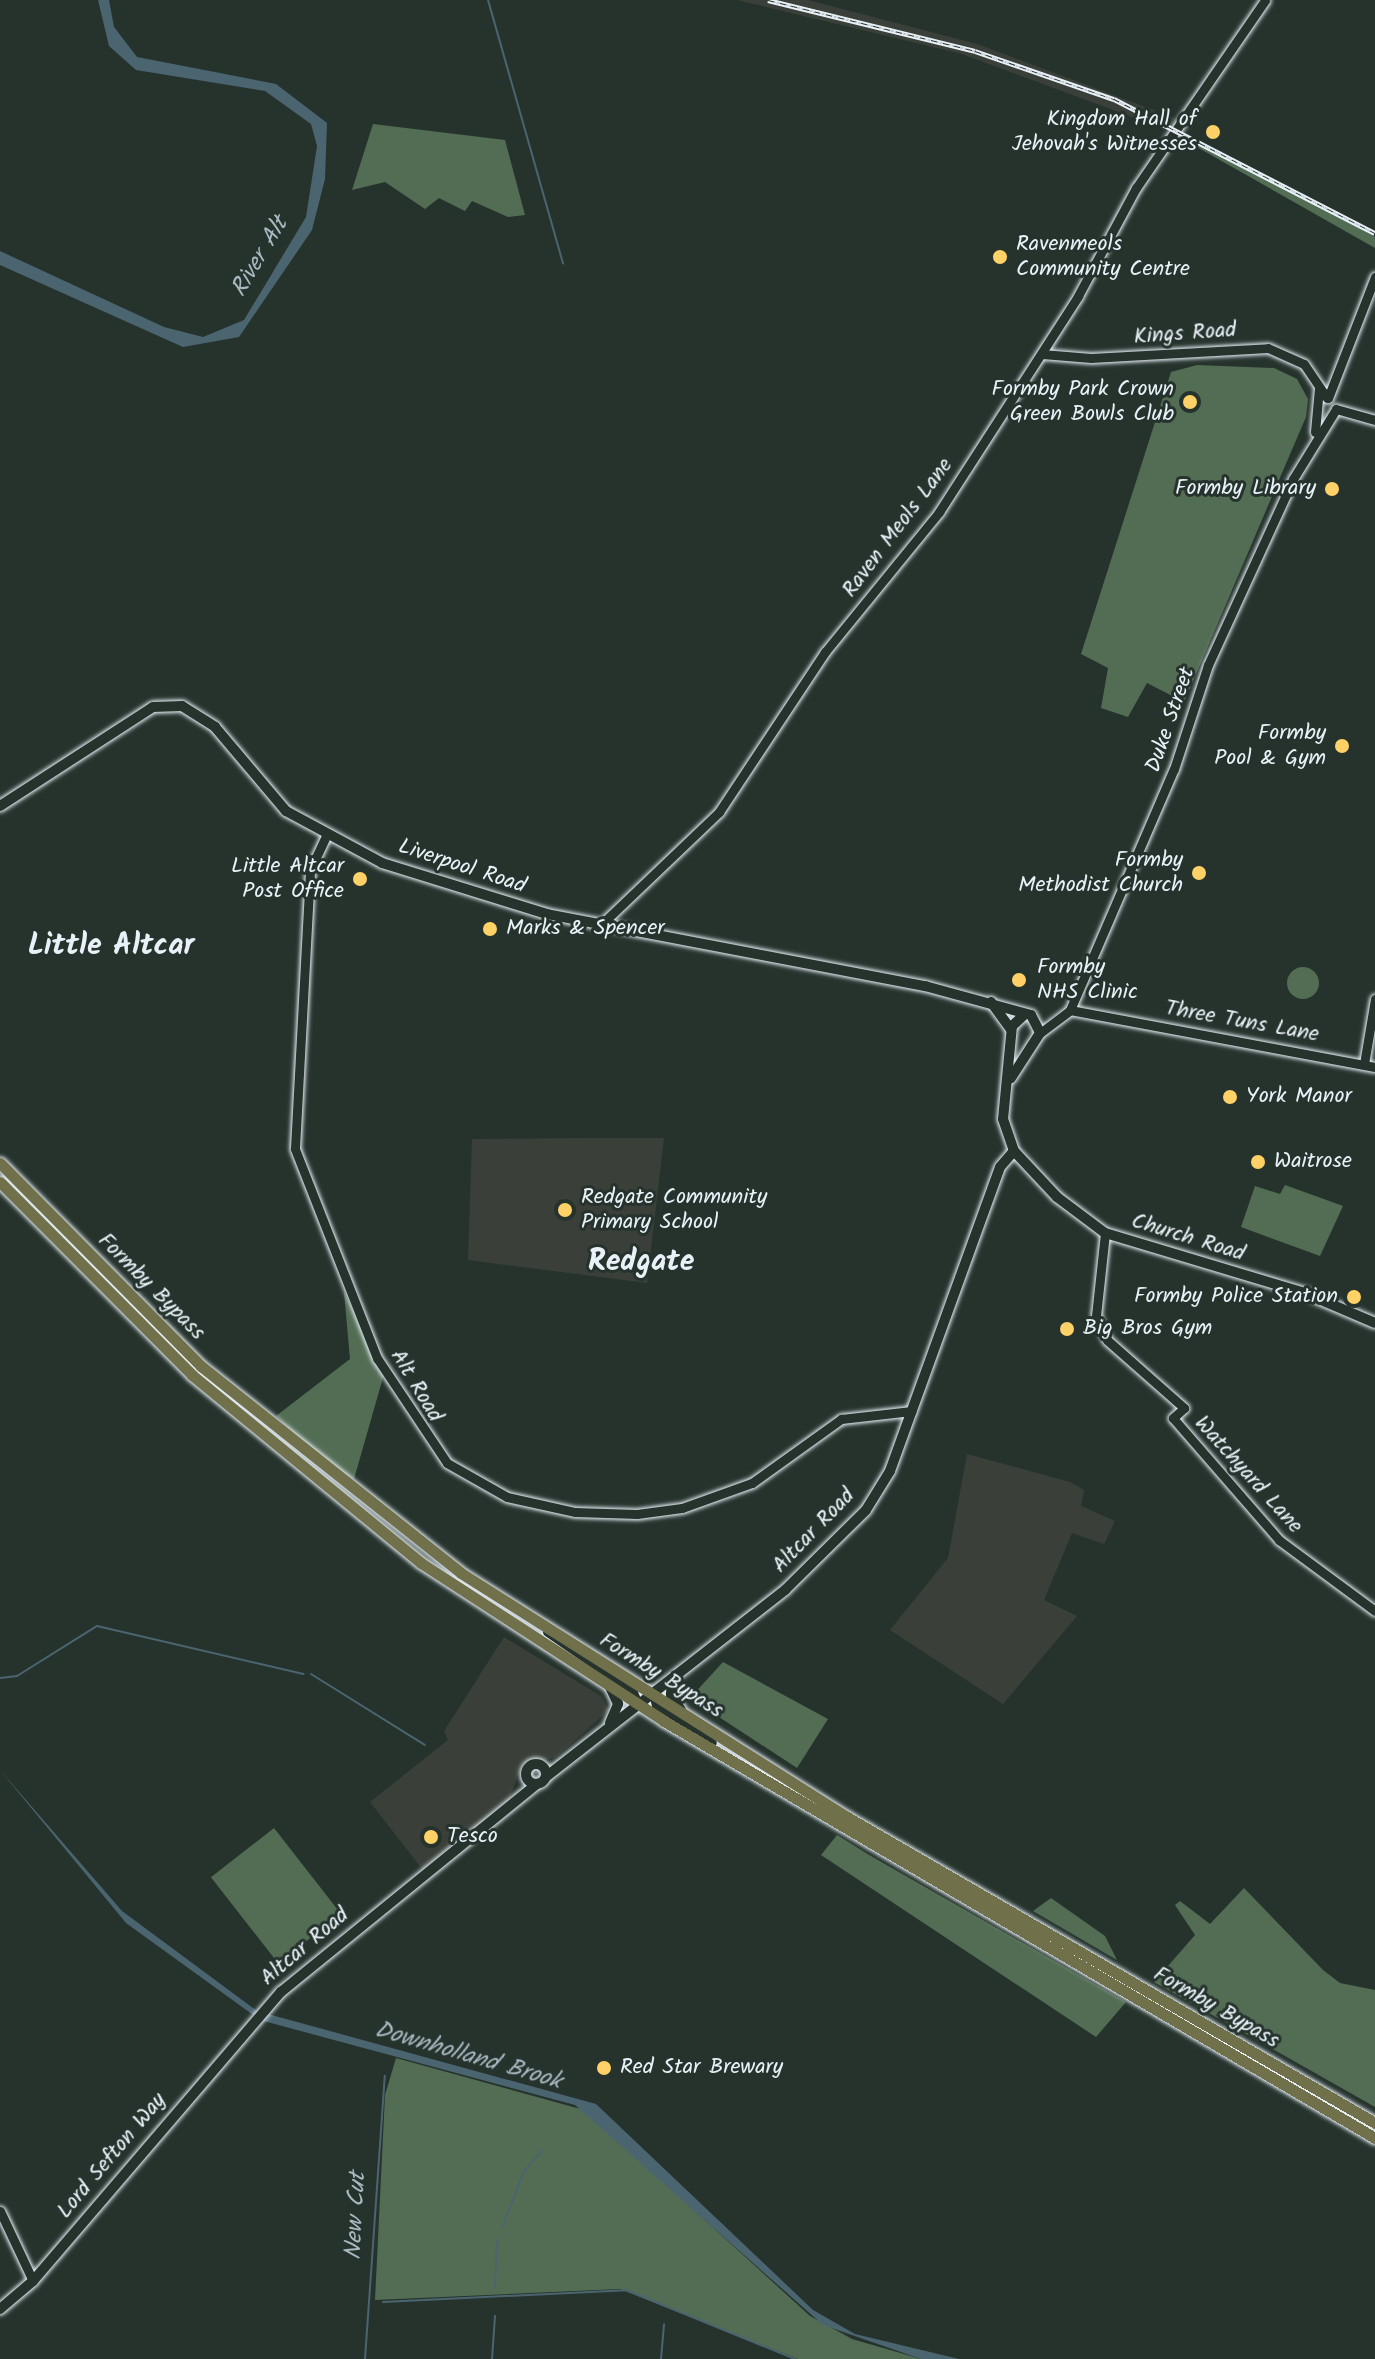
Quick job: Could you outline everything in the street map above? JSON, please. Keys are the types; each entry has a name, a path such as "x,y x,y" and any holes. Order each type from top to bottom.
{"highway":[{"name":"Formby Bypass","path":"0,1163 190,1355 287,1440 424,1548 541,1626 654,1693 847,1817 1375,2123"},
{"name":"Formby Bypass","path":"0,1182 192,1375 317,1483 421,1563 638,1705 1375,2138"}],"main road":[{"name":"Liverpool Road","path":"0,806 102,736 168,704 215,727 286,811 326,836 441,883 547,914 605,921 989,1001 1029,1015"},
{"path":"989,1001 1012,1032 1011,1078 1003,1119 1014,1151"},
{"path":"1011,1078 1036,1037 1029,1015 1012,1032"},
{"path":"1012,1032 1036,1037"},
{"name":"Altcar Road","path":"251,2024 266,2007 547,1776 559,1761 607,1729 786,1589 857,1520 890,1471 1000,1167 1014,1151"},
{"name":"Church Road","path":"1014,1151 1105,1233 1305,1293 1375,1323"},
{"path":"541,1626 632,1690 638,1705"},
{"path":"673,1677 670,1693 681,1710"},
{"path":"607,1729 618,1707 610,1687"},
{"path":"654,1693 657,1706 752,1773"},
{"name":"Altcar Road","path":"541,1765 559,1761"},
{"path":"519,1798 529,1766 541,1765 547,1776"},
{"path":"526,1775 537,1784"},
{"name":"Lord Sefton Way","path":"0,2309 33,2281 251,2024"}],"street":[{"name":"Raven Meols Lane","path":"605,921 719,812 825,652 939,512 1042,354 1119,216 1265,0"},
{"name":"Duke Street","path":"1070,1010 1174,769 1208,665 1327,406 1375,277"},
{"name":"Kings Road","path":"1042,354 1091,358 1259,347 1296,359 1318,383 1327,406"},
{"path":"1327,406 1375,420"},
{"name":"Alt Road","path":"326,836 310,871 295,1149 377,1358 447,1463 507,1497 575,1512 637,1514 682,1508 752,1483 841,1419 912,1411"},
{"path":"1371,1066 1375,999"},
{"path":"1036,1037 1057,1016 1070,1010"},
{"name":"Three Tuns Lane","path":"1070,1010 1371,1066"},
{"path":"1029,1015 1057,1016"},
{"name":"Watchyard Lane","path":"1105,1233 1097,1258 1100,1331 1184,1408 1173,1418 1279,1540 1375,1611"},
{"path":"0,2211 33,2281"}],"shaded area":[{"path":"737,0 808,0 977,44 1180,120 1172,132 962,54"},
{"name":"Redgate Community Primary School","path":"664,1138 647,1283 468,1260 472,1139"},
{"path":"967,1454 1070,1482 1084,1490 1081,1506 1115,1521 1104,1544 1072,1533 1044,1600 1077,1616 1003,1704 890,1630 948,1558"},
{"path":"504,1637 601,1696 609,1710 556,1757 522,1765 507,1805 423,1870 370,1802 448,1740 444,1731"}],"green space":[{"path":"373,124 505,140 525,215 508,217 472,201 465,211 439,198 425,209 385,182 352,190"},
{"path":"1181,138 1245,164 1375,237 1375,248"},
{"path":"1197,365 1274,368 1297,379 1308,399 1306,417 1184,702 1147,683 1128,717 1101,708 1108,668 1081,654 1171,372"},
{"path":"1303,967 1315,971 1319,983 1315,995 1303,999 1291,995 1287,983 1291,971"},
{"path":"1285,1185 1343,1206 1320,1256 1241,1227 1255,1186 1280,1194"},
{"path":"344,1292 384,1374 354,1479 330,1467 276,1416 350,1359"},
{"path":"723,1662 828,1719 797,1768 690,1698"},
{"path":"274,1828 341,1914 278,1963 211,1877"},
{"path":"837,1835 1126,2002 1096,2037 821,1855"},
{"path":"1244,1888 1323,1970 1340,1983 1375,1990 1375,2107 1154,1982 1195,1935 1175,1905 1180,1901 1210,1924"},
{"path":"1051,1898 1105,1936 1117,1960 1033,1911"},
{"path":"396,2058 584,2110 810,2316 852,2339 921,2359 798,2359 620,2289 375,2300 385,2095"}],"water":[{"path":"98,0 109,0 114,27 137,57 276,84 327,123 325,179 312,230 239,337 183,347 0,265 0,251 164,327 203,337 244,320 306,217 317,146 311,124 265,91 136,70 109,46"},
{"name":"Downholland Brook","path":"0,1770 122,1911 257,2011 596,2104 813,2310 855,2334 959,2359 921,2359 823,2325 575,2105 260,2020 126,1923"}],"waterway":[{"path":"488,0 563,264"},
{"path":"0,1678 17,1676 97,1626 304,1674"},
{"path":"311,1674 425,1745"},
{"name":"New Cut","path":"365,2359 385,2076"},
{"path":"503,2226 524,2171 542,2151"},
{"path":"495,2288 497,2239"},
{"path":"383,2302 626,2290 795,2359"},
{"path":"492,2359 495,2316"},
{"path":"661,2359 664,2324"}],"railway":[{"path":"768,0 975,51 1114,99 1375,233"}],"place":[{"name":"Kingdom Hall of Jehovah's Witnesses","path":"1213,132"},
{"name":"Ravenmeols Community Centre","path":"1000,257"},
{"name":"Formby Park Crown Green Bowls Club","path":"1190,402"},
{"name":"Formby Library","path":"1332,489"},
{"name":"Formby Pool & Gym","path":"1342,746"},
{"name":"Formby Methodist Church","path":"1199,873"},
{"name":"Little Altcar Post Office","path":"360,879"},
{"name":"Marks & Spencer","path":"490,929"},
{"name":"Formby NHS Clinic","path":"1019,980"},
{"name":"York Manor","path":"1230,1097"},
{"name":"Waitrose","path":"1258,1162"},
{"name":"Redgate Community Primary School","path":"565,1210"},
{"name":"Formby Police Station","path":"1354,1297"},
{"name":"Big Bros Gym","path":"1067,1329"},
{"name":"Tesco","path":"431,1837"},
{"name":"Red Star Brewary","path":"604,2068"}],"district":[{"name":"Little Altcar","path":"111,946"},
{"name":"Redgate","path":"641,1262"}],"water label":[{"name":"River Alt","path":"260,257"}]}
